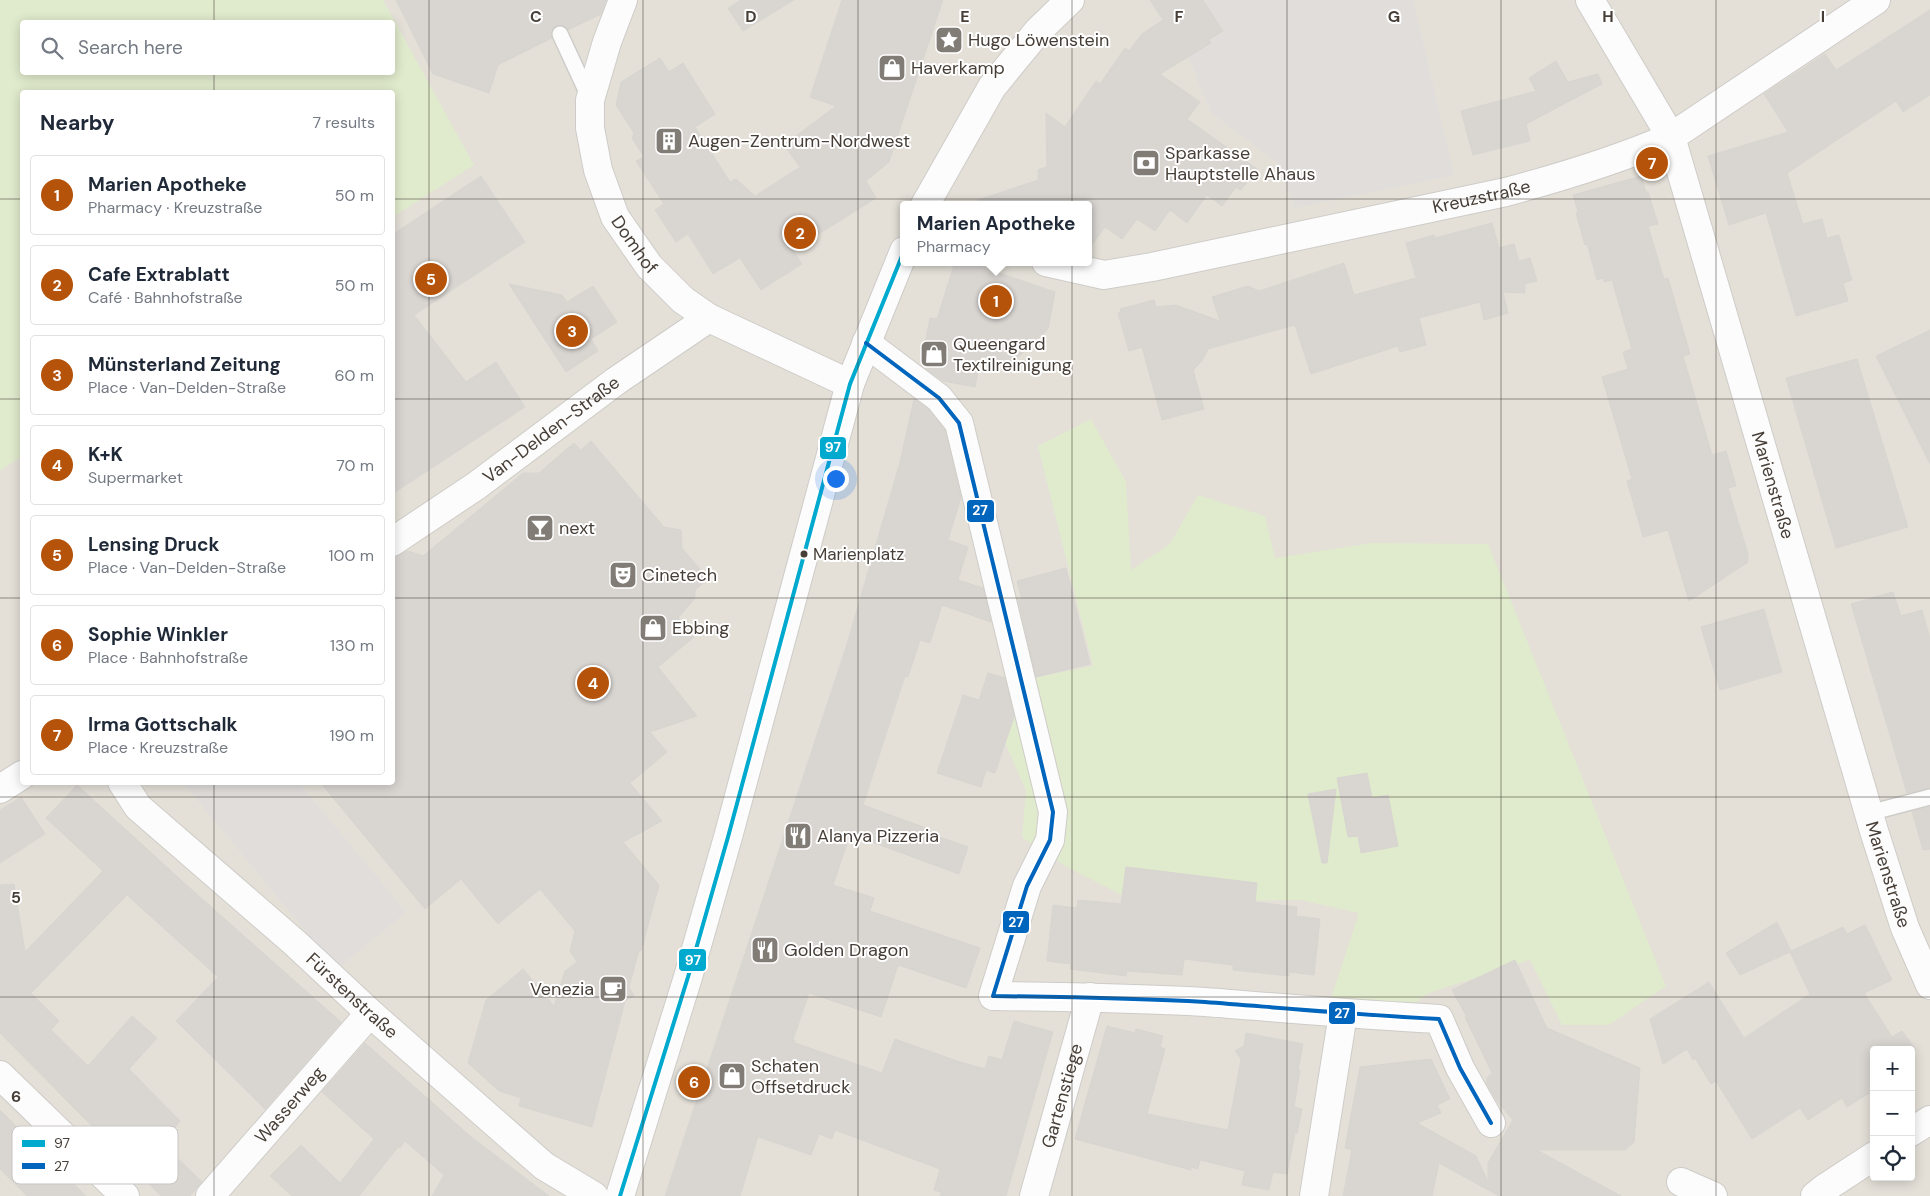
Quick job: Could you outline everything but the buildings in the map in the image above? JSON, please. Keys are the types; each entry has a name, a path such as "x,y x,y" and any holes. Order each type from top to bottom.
{"street":[{"name":"Domhof","path":"623,0 607,42 590,100 590,128 598,170 615,216 649,266 683,300 709,318 850,384"},
{"path":"927,201 992,87 1038,31 1070,0"},
{"name":"Marienstraße","path":"1590,0 1671,137 1869,813 1905,928 1930,984"},
{"name":"Kreuzstraße","path":"1064,266 1104,275 1152,267 1506,192 1554,179 1629,154 1671,137 1876,0"},
{"path":"620,1196 726,846 850,384 900,261"},
{"name":"Van-Delden-Straße","path":"395,540 476,486 616,381 709,318"},
{"path":"866,343 939,398 959,423 1053,812 1050,840 1027,886 993,996 1090,997 1204,1002 1344,1014 1439,1019 1460,1068 1491,1123"},
{"path":"0,789 20,776"},
{"name":"Fürstenstraße","path":"124,785 138,807 296,943 370,1013 544,1166 594,1196"},
{"name":"Gartenstiege","path":"1034,1196 1090,997"},
{"name":"Wasserweg","path":"210,1196 370,1013"},
{"path":"1314,1196 1344,1014"},
{"path":"0,1075 53,1126"},
{"path":"1915,1129 1930,1120"},
{"path":"1815,1196 1870,1159"},
{"path":"1680,1182 1713,1196"},
{"path":"113,1184 125,1196"}],"lane":[{"path":"560,34 590,100"},
{"path":"1869,813 1930,796"}],"shaded area":[{"path":"0,0 1930,0 1930,1196 0,1196"},
{"path":"1200,0 1413,0 1454,175 1295,208 1278,163 1211,113 1188,56 1223,33"},
{"path":"185,785 301,785 406,912 337,969"}],"green space":[{"path":"0,0 383,0 394,20 20,20 20,75 395,75 395,22 474,165 395,216 395,90 20,90 20,457 0,471"},
{"path":"1091,419 1126,482 1131,570 1170,544 1198,495 1265,516 1275,558 1372,543 1488,544 1666,986 1609,1025 1562,1025 1530,960 1429,993 1415,1003 1331,998 1359,913 1300,900 1195,901 1122,895 1065,866 1022,837 1026,791 1004,740 1021,680 1093,666 1038,446"}],"transit line":[{"name":"97","path":"620,1196 688,977 728,837 850,384 900,261"},
{"name":"27","path":"866,343 939,398 959,423 1053,812 1050,840 1027,886 993,996 1205,1002 1439,1019 1460,1068 1491,1123"}],"place":[{"name":"Hugo Löwenstein","path":"949,40"},
{"name":"Haverkamp","path":"892,68"},
{"name":"Augen-Zentrum-Nordwest","path":"669,141"},
{"name":"Sparkasse Hauptstelle Ahaus","path":"1146,163"},
{"name":"Irma Gottschalk","path":"1652,163"},
{"name":"Cafe Extrablatt","path":"800,233"},
{"name":"Lensing Druck","path":"431,279"},
{"name":"Marien Apotheke","path":"996,301"},
{"name":"Münsterland Zeitung","path":"572,331"},
{"name":"Queengard Textilreinigung","path":"934,354"},
{"name":"next","path":"540,528"},
{"name":"Marienplatz","path":"804,554"},
{"name":"Cinetech","path":"623,575"},
{"name":"Ebbing","path":"653,628"},
{"name":"K+K","path":"593,683"},
{"name":"Alanya Pizzeria","path":"798,836"},
{"name":"Golden Dragon","path":"765,950"},
{"name":"Venezia","path":"613,989"},
{"name":"Schaten Offsetdruck","path":"732,1076"},
{"name":"Sophie Winkler","path":"694,1082"}]}
